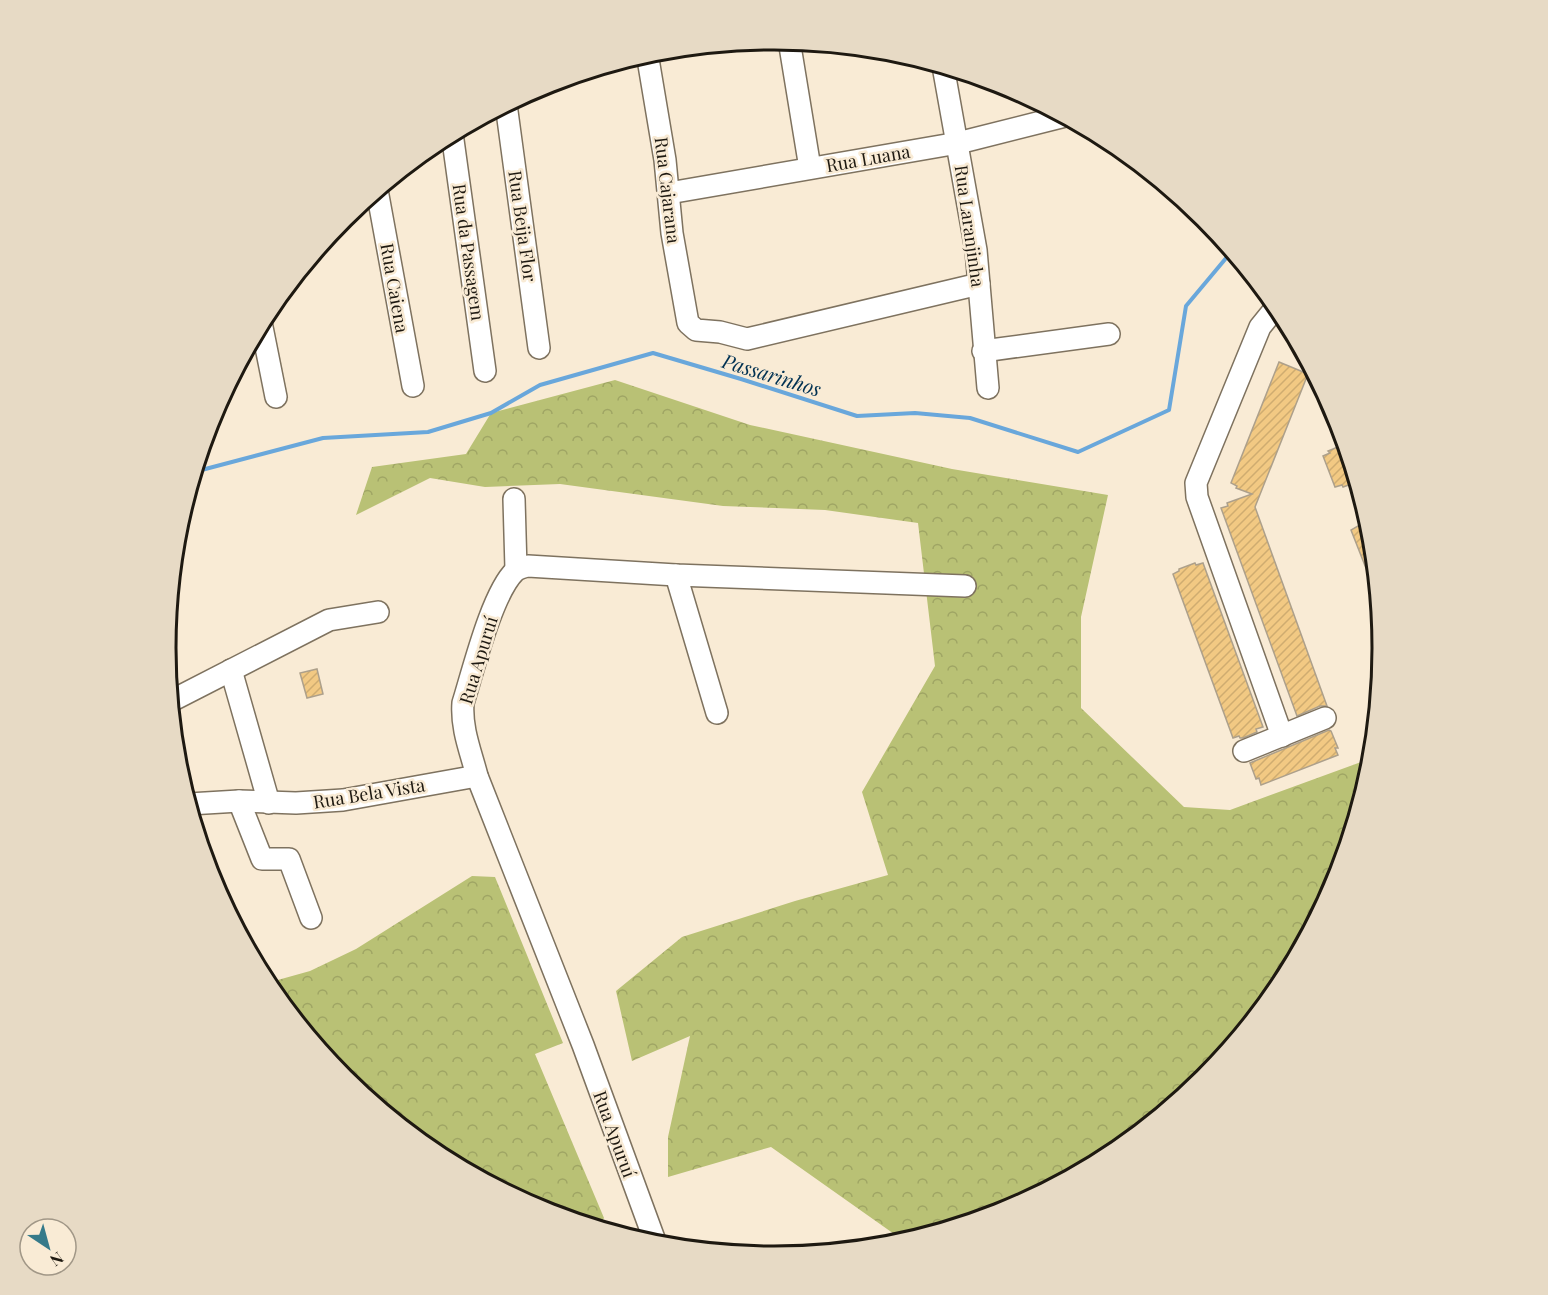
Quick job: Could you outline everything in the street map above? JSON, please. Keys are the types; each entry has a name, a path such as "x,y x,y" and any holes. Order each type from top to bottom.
{"street":[{"path":"791,50 810,168"},
{"name":"Rua Cajarana","path":"649,63 669,193 672,233 690,327 747,339 979,284"},
{"name":"Rua Laranjinha","path":"945,75 976,250 988,388"},
{"name":"Rua Beija Flor","path":"507,113 539,348"},
{"name":"Rua Luana","path":"669,193 958,143 1053,119"},
{"name":"Rua da Passagem","path":"453,143 486,371"},
{"name":"Rua Caiena","path":"379,199 413,386"},
{"path":"1270,314 1260,327 1196,483 1197,497 1282,736"},
{"path":"983,351 1109,334"},
{"path":"264,336 276,397"},
{"path":"514,499 516,570 528,566 540,566 676,575 965,586"},
{"name":"Rua Apuruí","path":"516,570 496,602 463,703 462,720 477,776 583,1046 652,1233"},
{"path":"676,575 717,713"},
{"path":"178,697 328,620 378,612"},
{"path":"231,670 268,803"},
{"path":"1244,751 1325,718"},
{"name":"Rua Bela Vista","path":"196,804 238,801 268,803 343,801 477,776"},
{"path":"238,801 262,859 289,858 311,918"}],"green space":[{"path":"615,380 750,425 952,469 1108,495 1081,617 1081,708 1184,807 1230,810 1361,762 1340,840 1310,912 1271,980 1224,1042 1168,1097 1106,1145 1038,1184 1003,1200 929,1225 893,1233 771,1147 668,1177 668,1137 690,1036 632,1061 616,991 682,937 795,901 888,875 862,792 935,666 918,523 825,510 723,506 560,484 485,487 430,478 356,515 372,467 466,454 491,413"},
{"path":"472,876 495,877 563,1043 535,1054 604,1218 603,1220 545,1200 510,1184 442,1145 380,1097 324,1042 277,980 310,971 356,949"}],"building":[{"path":"1279,362 1304,373 1307,377 1255,507 1327,706 1320,706 1297,716 1221,508 1228,506 1227,503 1252,494 1236,488 1237,486 1231,483"},
{"path":"1337,447 1349,485 1335,487 1323,456 1330,453 1328,451"},
{"path":"1360,525 1367,571 1351,530"},
{"path":"1195,563 1196,565 1203,563 1263,727 1243,738 1239,736 1233,738 1173,574"},
{"path":"317,669 323,694 307,698 300,673"},
{"path":"1329,730 1338,748 1335,748 1338,755 1261,785 1259,778 1256,779 1250,763"}],"waterway":[{"name":"Passarinhos","path":"203,470 323,438 428,432 491,413 540,385 653,353 857,416 915,413 970,418 1078,452 1169,410 1186,306 1227,257"}]}
